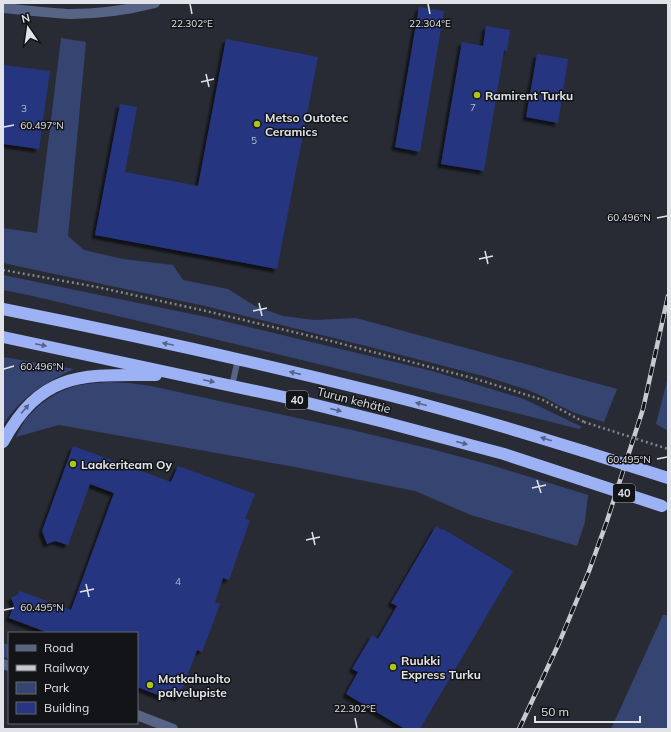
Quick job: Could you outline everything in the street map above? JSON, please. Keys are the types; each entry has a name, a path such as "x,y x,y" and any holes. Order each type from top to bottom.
{"highway":[{"name":"Turun kehätie","path":"3,309 238,359 381,393 496,424 668,478"},
{"name":"Turun kehätie","path":"3,337 284,397 384,422 504,454 665,507"},
{"path":"3,442 13,423 33,400 43,392 58,384 73,379 106,375 184,375"}],"street":[{"path":"3,8 71,14 113,11 155,3"},
{"path":"138,715 173,729"}],"lane":[{"path":"232,386 238,359"}],"path":[{"path":"3,270 97,287 206,311 362,349 476,379 543,400 584,422 668,449"}],"green space":[{"path":"61,38 86,42 68,236 84,250 123,259 173,265 183,280 228,289 255,306 283,316 314,320 356,318 617,389 604,422 575,413 528,390 487,377 205,306 3,263 3,228 37,233"},
{"path":"3,275 211,318 432,371 524,399 582,427 579,429 304,360 3,290"},
{"path":"3,357 74,369 52,380 26,398 3,425"},
{"path":"668,377 668,431 656,424"},
{"path":"110,382 151,386 352,430 491,465 588,495 585,522 577,546 471,515 415,491 295,467 59,425 16,437 30,414 48,399 61,391 80,385"},
{"path":"663,615 668,615 668,729 611,729"},
{"path":"3,643 8,645 8,659 3,657"}],"building":[{"path":"419,7 444,11 420,152 395,147"},
{"path":"486,26 510,30 507,51 504,50 484,171 441,164 462,42 483,46"},
{"path":"226,39 318,57 277,269 95,235 120,104 137,107 125,172 198,186"},
{"path":"537,54 568,59 558,123 526,117"},
{"path":"3,65 50,71 39,149 3,144"},
{"path":"73,446 171,482 178,466 255,494 245,519 250,520 229,580 223,578 215,602 220,604 202,652 197,650 179,698 165,692 163,697 138,687 138,632 46,632 9,618 14,605 11,598 20,591 71,610 114,493 90,484 68,545 55,541 47,544 42,531"},
{"path":"436,526 513,571 420,729 405,729 346,694 358,672 352,669 372,635 378,639 397,606 391,603"}],"railway":[{"path":"519,729 559,643 589,571 607,521 643,409 668,296"}],"place":[{"name":"Ramirent Turku","path":"477,95"},
{"name":"Metso Outotec Ceramics","path":"257,124"},
{"name":"Laakeriteam Oy","path":"73,464"},
{"name":"Ruukki Express Turku","path":"393,667"},
{"name":"Matkahuolto palvelupiste","path":"150,685"}]}
